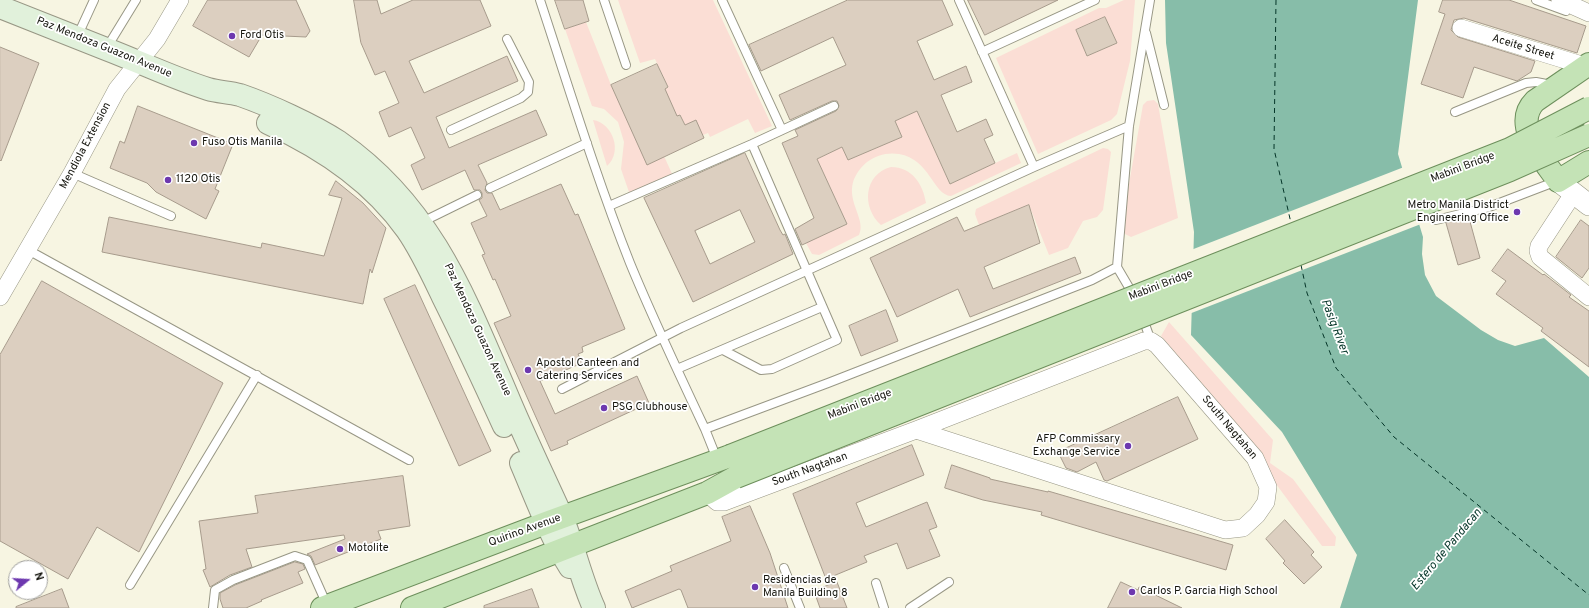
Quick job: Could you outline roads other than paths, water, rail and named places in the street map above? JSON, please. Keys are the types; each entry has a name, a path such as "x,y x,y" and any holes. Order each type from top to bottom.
{"main road":[{"name":"Paz Mendoza Guazon Avenue","path":"0,7 139,63 209,89 239,95 315,128 357,155 383,179 414,226 437,245 458,283 554,520 590,599"},
{"path":"1587,65 1529,107 1526,119 1529,136 1573,193 1589,162"},
{"name":"Mabini Bridge","path":"724,458 1510,149 1589,108"},
{"name":"Mabini Bridge","path":"707,493 736,477 1510,170 1589,135"},
{"name":"Quirino Avenue","path":"333,606 554,520 724,458"},
{"path":"412,608 707,493"}],"street":[{"name":"Mendiola Extension","path":"0,297 72,173 117,89 157,39 180,0"},
{"path":"1560,0 1589,13"},
{"name":"Aceite Street","path":"1461,28 1587,65"},
{"path":"1573,193 1539,246 1538,251 1540,257 1589,297"},
{"name":"South Nagtahan","path":"707,493 718,502 724,502 916,430 1144,341 1151,341 1157,345 1255,458 1268,487 1266,502 1257,515 1243,528 1224,530 916,430"}],"lane":[{"path":"77,37 94,0"},
{"path":"106,49 136,0"},
{"path":"540,0 608,206 642,291 705,429 724,458"},
{"path":"604,0 626,65"},
{"path":"722,0 782,130"},
{"path":"959,0 1034,167"},
{"path":"982,52 1095,0"},
{"path":"1150,0 1129,126 1117,267 1137,302 1151,341"},
{"path":"1536,0 1589,19"},
{"path":"1146,30 1164,105"},
{"path":"451,130 521,98 528,92 529,82 507,39"},
{"path":"1455,112 1526,83 1536,82 1556,86"},
{"path":"608,206 752,144 834,106"},
{"path":"562,389 663,337 1034,167 1129,126"},
{"path":"490,188 586,143"},
{"path":"723,350 761,370 772,369 837,341 752,144"},
{"path":"72,173 171,216"},
{"path":"1436,220 1489,207 1573,193"},
{"path":"414,226 476,194"},
{"path":"28,250 410,460"},
{"path":"705,429 828,384 1092,280 1117,267"},
{"path":"677,369 822,307"},
{"path":"130,585 257,375"},
{"path":"213,608 215,590 233,580 295,556 306,560 333,606"},
{"path":"784,568 800,608"},
{"path":"910,608 949,582"},
{"path":"876,583 884,608"}],"water":[{"path":"1165,0 1418,0 1398,154 1423,237 1422,254 1425,275 1436,296 1481,330 1498,340 1515,346 1544,338 1589,377 1589,608 1340,608 1357,555 1282,432 1191,335 1194,232 1166,43"}],"place":[{"name":"Ford Otis","path":"232,36"},
{"name":"Fuso Otis Manila","path":"194,143"},
{"name":"1120 Otis","path":"168,180"},
{"name":"Metro Manila District Engineering Office","path":"1517,212"},
{"name":"Apostol Canteen and Catering Services","path":"528,370"},
{"name":"PSG Clubhouse","path":"604,408"},
{"name":"AFP Commissary Exchange Service","path":"1128,446"},
{"name":"Motolite","path":"340,549"},
{"name":"Residencias de Manila Building 8","path":"755,587"},
{"name":"Carlos P. Garcia High School","path":"1132,592"}],"water label":[{"name":"Pasig River","path":"1334,327"},
{"name":"Estero de Pandacan","path":"1447,550"}]}
